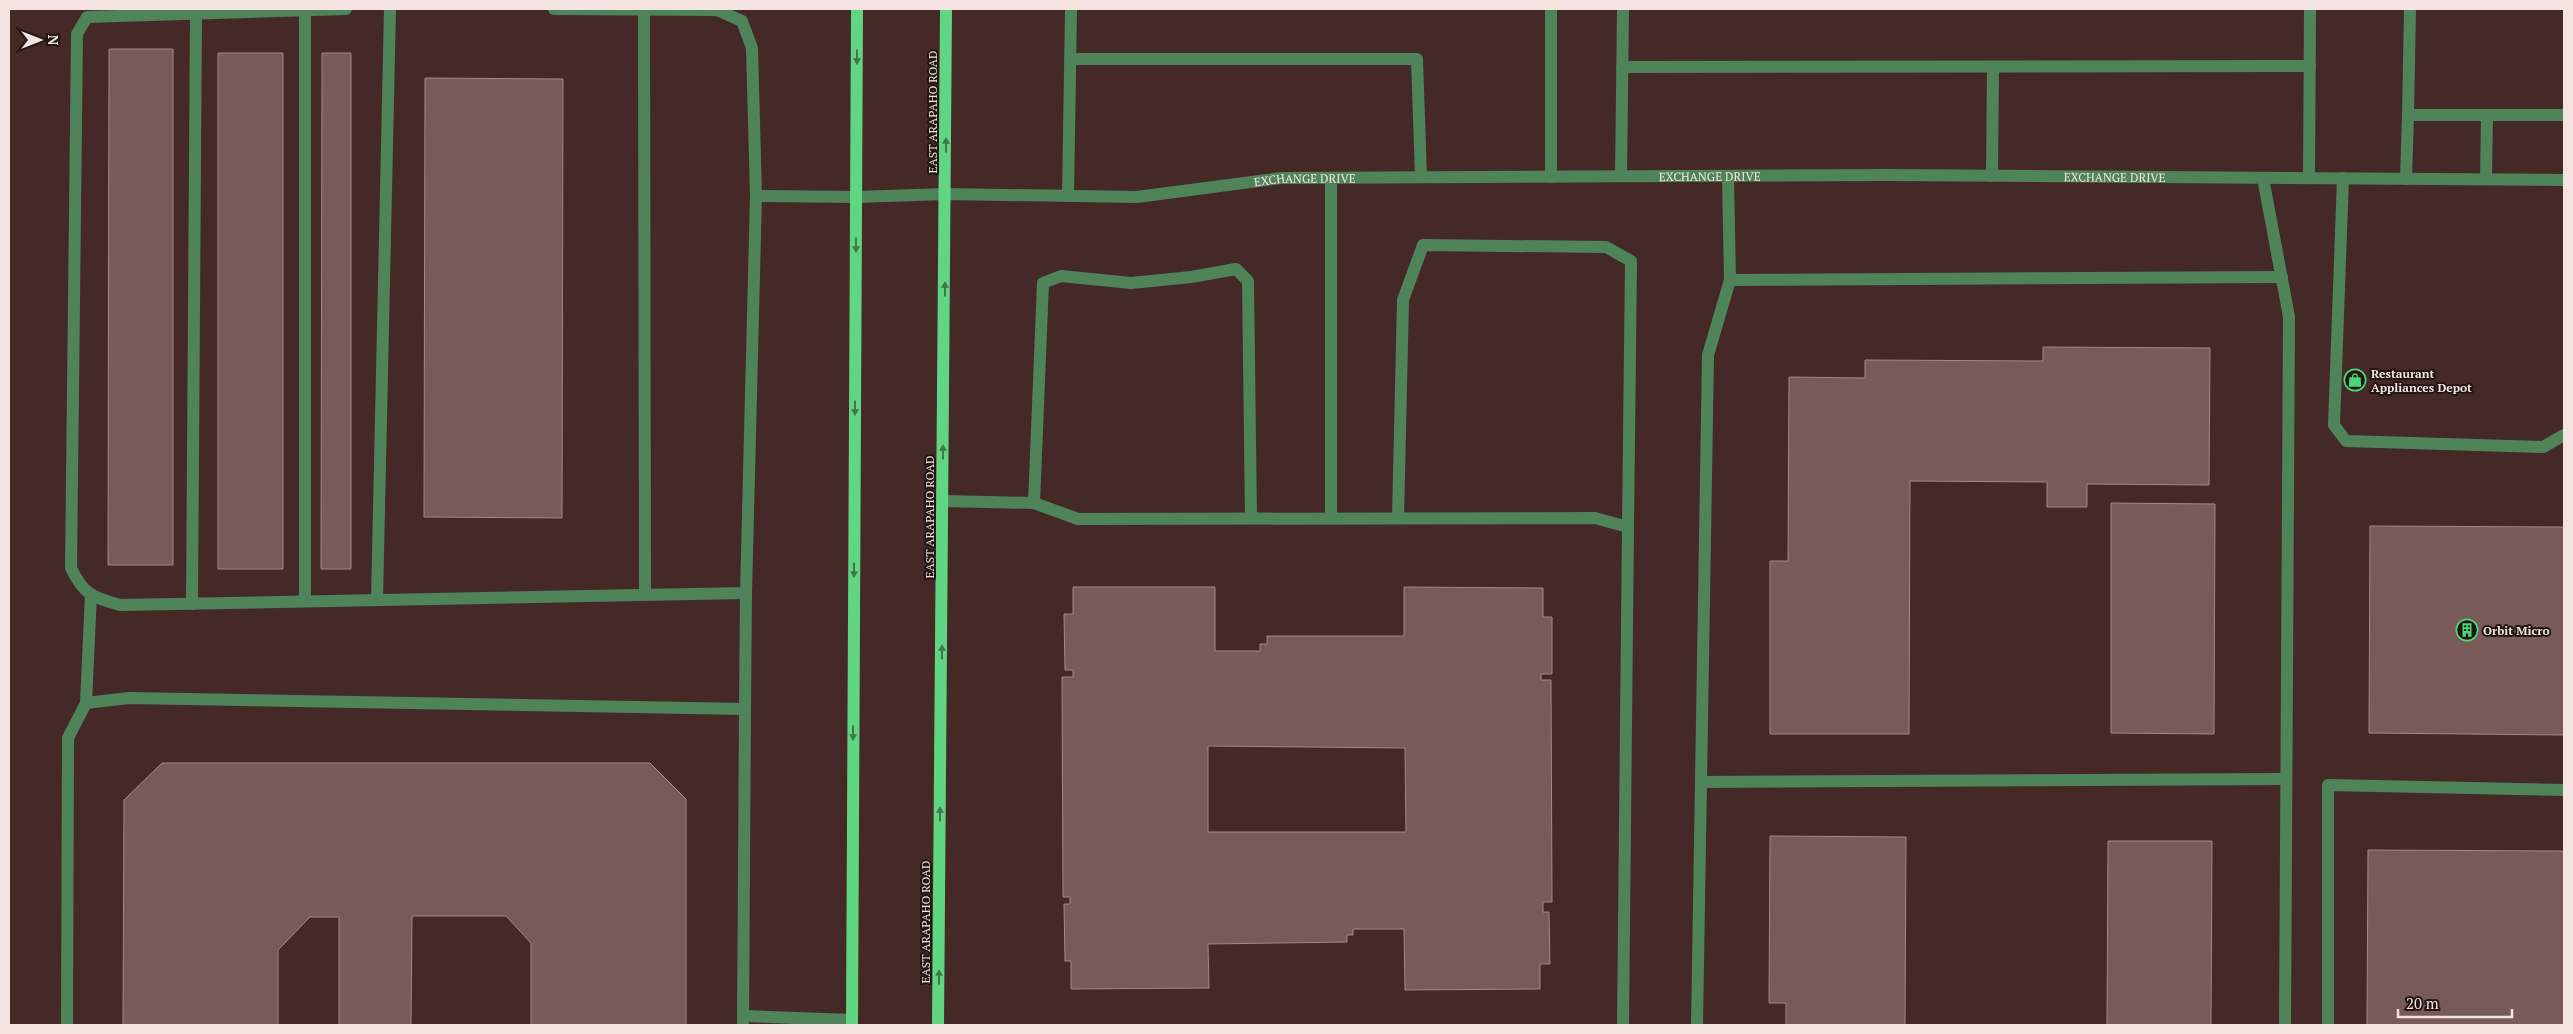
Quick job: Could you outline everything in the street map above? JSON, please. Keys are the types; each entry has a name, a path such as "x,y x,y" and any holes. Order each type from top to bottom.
{"main road":[{"path":"852,1022 857,9"},
{"name":"EAST ARAPAHO ROAD","path":"938,1025 946,9"}],"street":[{"path":"346,9 87,18 77,34 71,568 80,587 91,594 120,606 746,593"},
{"path":"376,600 390,9"},
{"path":"554,9 717,10 742,21 752,48 756,196 746,593 744,1021 852,1022"},
{"path":"1068,196 1071,9"},
{"path":"1551,9 1551,177"},
{"path":"1621,176 1623,9"},
{"path":"2309,178 2310,9"},
{"path":"2406,178 2410,9"},
{"path":"305,10 305,601"},
{"path":"644,10 644,594"},
{"path":"192,604 196,14"},
{"path":"1070,59 1417,60 1421,178"},
{"path":"1622,68 2310,66"},
{"path":"1992,176 1993,67"},
{"path":"2408,115 2564,115"},
{"path":"2486,179 2487,115"},
{"path":"1696,1025 1708,355 1730,280 1728,176"},
{"name":"EXCHANGE DRIVE","path":"756,196 856,197 945,194 1137,197 1281,178 1992,176 2564,180"},
{"path":"1331,178 1331,518"},
{"path":"2263,178 2289,317 2284,1025"},
{"path":"2343,178 2334,425 2346,441 2543,447 2564,435"},
{"path":"1398,518 1403,300 1423,245 1570,245 1606,247 1632,261 1623,1025"},
{"path":"1034,503 1043,283 1061,276 1131,283 1191,278 1236,269 1248,281 1251,518"},
{"path":"1730,280 2282,277"},
{"path":"943,501 1034,503 1078,519 1595,518 1628,527"},
{"path":"67,1025 68,738 86,703 91,594"},
{"path":"86,703 129,698 746,709"},
{"path":"1701,782 2286,779"},
{"path":"2328,1025 2328,785 2564,790"}],"building":[{"path":"109,49 173,49 173,565 108,565"},
{"path":"218,53 283,53 283,569 218,569"},
{"path":"322,53 351,53 351,569 321,569"},
{"path":"425,78 563,79 562,518 424,517"},
{"path":"2043,347 2210,348 2209,485 2087,484 2087,507 2047,507 2047,482 1910,481 1909,734 1770,734 1770,561 1788,561 1789,377 1865,378 1865,360 2043,361"},
{"path":"2111,503 2215,504 2214,734 2111,733"},
{"name":"Orbit Micro","path":"2370,526 2564,527 2564,735 2369,733"},
{"path":"1073,587 1215,587 1215,651 1260,651 1260,644 1267,644 1267,636 1404,636 1404,587 1543,588 1543,617 1552,617 1552,674 1541,674 1541,680 1551,680 1552,902 1543,902 1543,912 1549,912 1550,964 1540,964 1540,989 1405,990 1404,929 1353,929 1353,935 1347,935 1347,942 1208,944 1209,988 1071,989 1071,961 1065,961 1064,904 1070,904 1070,897 1063,897 1062,677 1073,677 1073,670 1065,670 1064,614 1073,614","holes":["1208,746 1405,748 1406,832 1208,832"]},
{"path":"162,763 650,763 686,799 686,1025 531,1025 531,943 506,916 412,916 411,1025 339,1025 339,917 310,917 278,950 278,1025 123,1025 124,800"},
{"path":"1770,836 1906,837 1905,1025 1786,1025 1786,1003 1769,1003"},
{"path":"2108,841 2212,841 2211,1025 2107,1025"},
{"path":"2368,850 2564,851 2564,1025 2367,1025"}],"place":[{"name":"Restaurant Appliances Depot","path":"2355,380"},
{"name":"Orbit Micro","path":"2467,630"}]}
